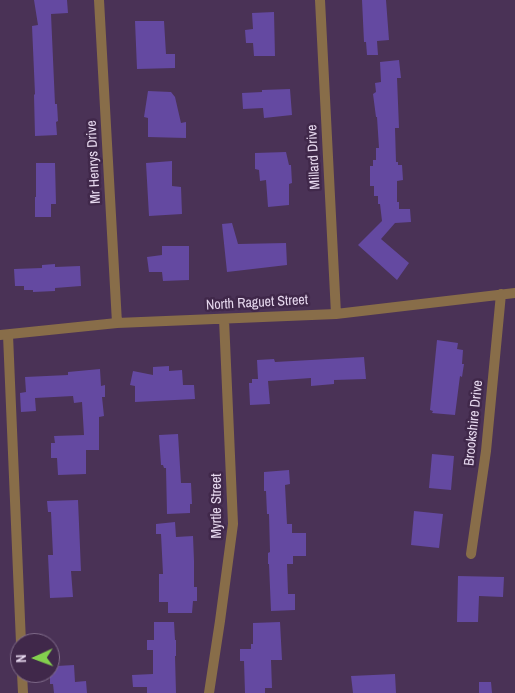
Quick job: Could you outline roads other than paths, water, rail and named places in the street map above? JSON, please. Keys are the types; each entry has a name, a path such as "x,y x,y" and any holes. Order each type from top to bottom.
{"street":[{"name":"Mr Henrys Drive","path":"99,0 117,323"},
{"name":"Millard Drive","path":"320,0 336,314"},
{"name":"North Raguet Street","path":"4,335 117,323 336,314 515,293"},
{"name":"Brookshire Drive","path":"471,554 486,451 501,294"},
{"name":"Myrtle Street","path":"209,693 234,524 224,318"},
{"path":"4,335 20,633"}]}
